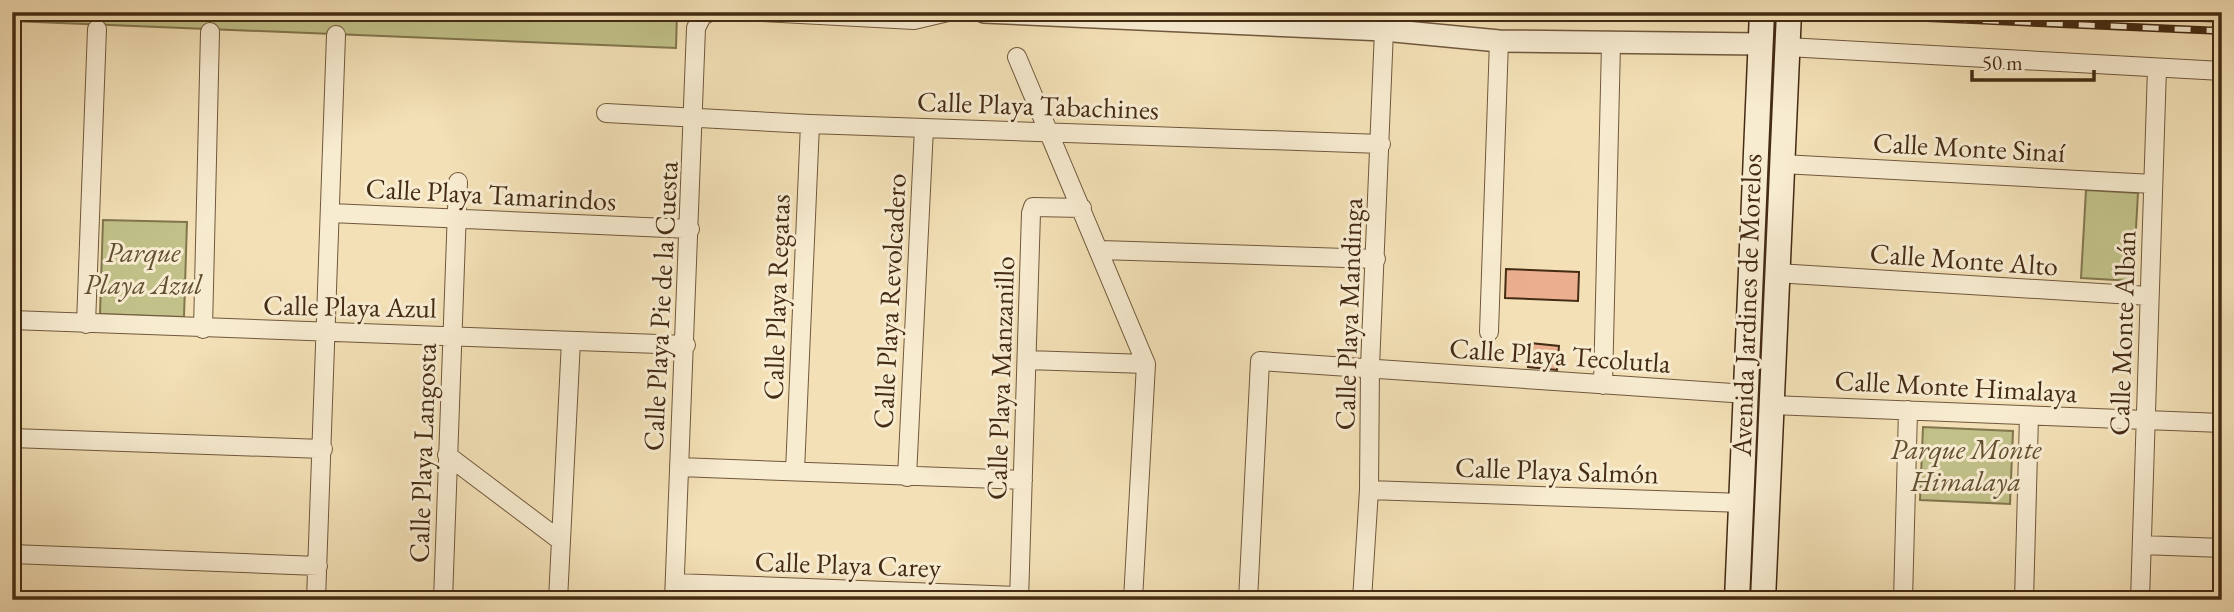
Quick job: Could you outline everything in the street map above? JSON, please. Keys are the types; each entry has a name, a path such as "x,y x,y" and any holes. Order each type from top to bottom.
{"main road":[{"name":"Avenida Jardines de Morelos","path":"1737,600 1762,12"},
{"name":"Avenida Jardines de Morelos","path":"1763,600 1789,12"},
{"path":"1749,337 1774,338"}],"street":[{"path":"762,12 914,20 948,12"},
{"path":"984,12 1384,30 1499,41 1760,44"},
{"name":"Calle Playa Pie de la Cuesta","path":"674,591 686,345 696,28 706,14"},
{"path":"86,324 97,29"},
{"name":"Calle Playa Mandinga","path":"1362,600 1369,490 1370,368 1377,259 1384,30"},
{"path":"203,328 209,32"},
{"path":"316,600 336,35"},
{"path":"1489,332 1499,41"},
{"path":"1603,386 1611,44"},
{"path":"1787,47 2222,71"},
{"path":"1017,57 1101,250 1146,364 1133,600"},
{"name":"Calle Monte Albán","path":"2140,600 2157,68"},
{"name":"Calle Playa Tabachines","path":"606,113 810,124 1381,145"},
{"name":"Calle Playa Regatas","path":"795,471 810,124"},
{"name":"Calle Playa Revolcadero","path":"907,477 924,128"},
{"name":"Calle Monte Sinaí","path":"1782,163 2153,184"},
{"name":"Calle Playa Langosta","path":"443,600 458,182"},
{"name":"Calle Playa Manzanillo","path":"1019,598 1031,213 1033,207 1040,205 1082,208"},
{"name":"Calle Playa Tamarindos","path":"331,213 690,229"},
{"path":"1101,250 1377,259"},
{"name":"Calle Monte Alto","path":"1776,273 2149,296"},
{"name":"Calle Playa Azul","path":"12,320 326,334 452,335 686,345"},
{"path":"558,600 571,341"},
{"path":"1027,360 1146,364"},
{"name":"Calle Playa Tecolutla","path":"1248,600 1260,361 1747,394"},
{"name":"Calle Monte Himalaya","path":"1771,405 2222,423"},
{"path":"1903,600 1908,410"},
{"path":"2024,600 2029,416"},
{"path":"12,438 323,449"},
{"path":"447,455 561,541"},
{"path":"679,467 1023,480"},
{"name":"Calle Playa Salmón","path":"1369,490 1742,503"},
{"path":"2142,545 2222,548"},
{"path":"12,554 318,566"},
{"name":"Calle Playa Carey","path":"674,591 1019,598"}],"green space":[{"path":"12,12 677,12 676,48 12,21"},
{"path":"1979,12 2222,12 2222,22"},
{"path":"2086,190 2138,193 2133,281 2081,278"},
{"name":"Parque Playa Azul","path":"103,220 187,222 184,317 100,314"},
{"name":"Parque Monte Himalaya","path":"1923,427 2013,431 2010,504 1920,500"}],"building":[{"path":"1506,269 1579,272 1578,301 1505,298"},
{"path":"1530,343 1559,346 1557,370 1528,367"}],"railway":[{"path":"1791,12 2222,31"}]}
